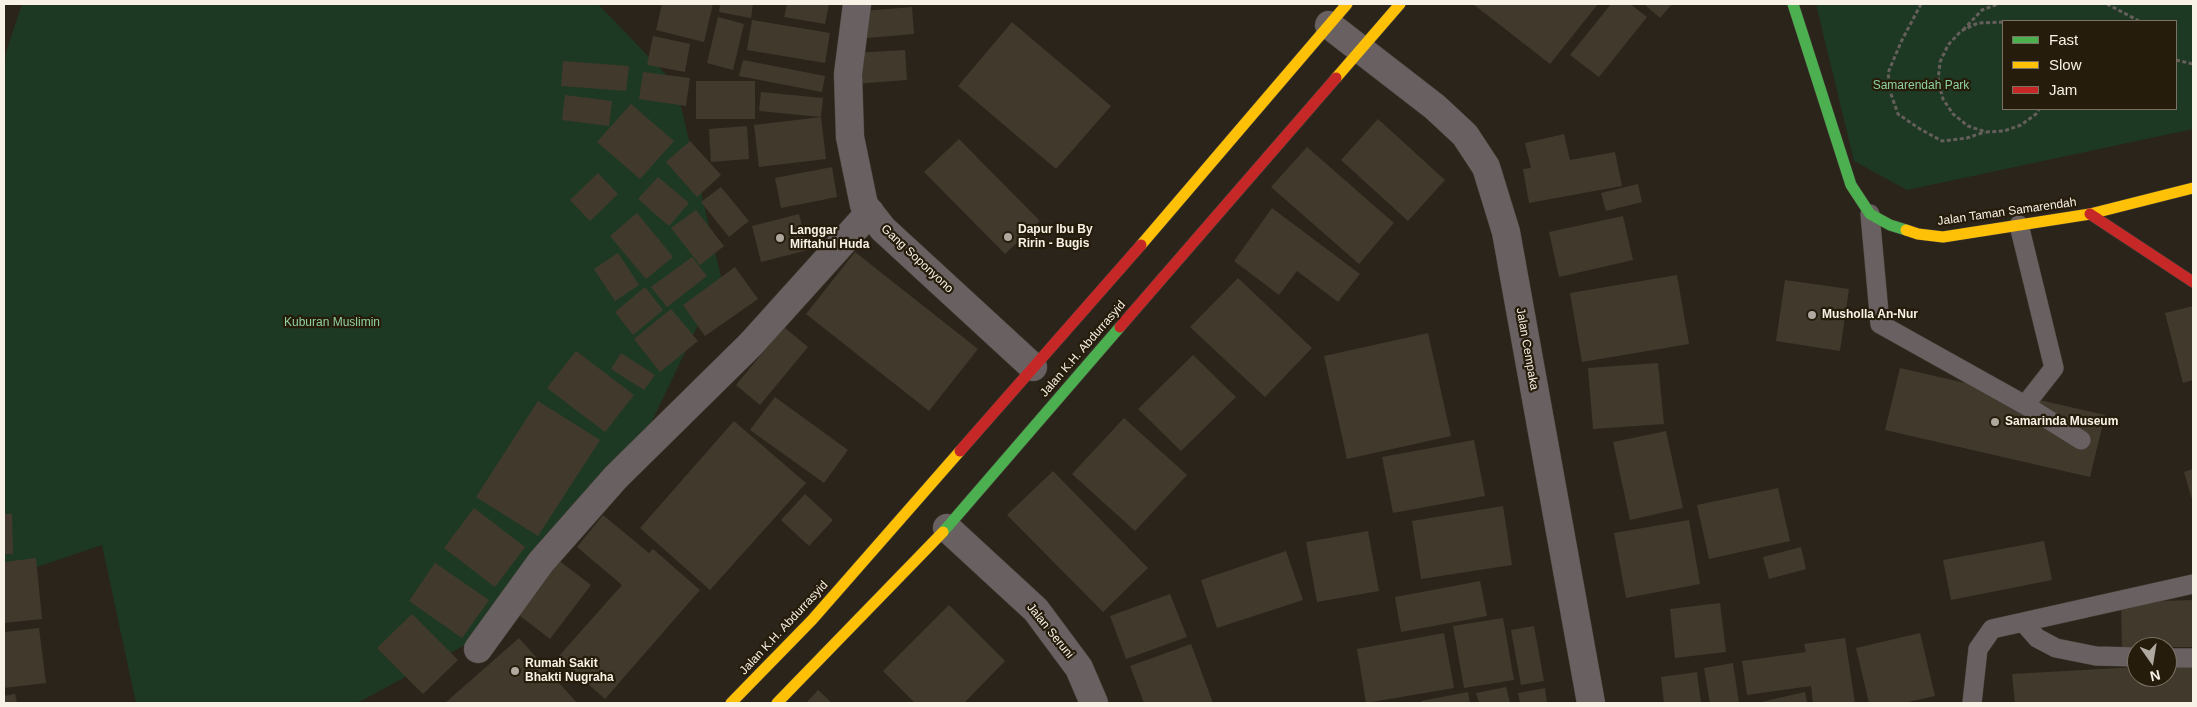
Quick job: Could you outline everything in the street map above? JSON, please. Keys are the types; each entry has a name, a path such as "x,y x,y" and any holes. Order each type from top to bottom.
{"street":[{"name":"Gang Soponyono","path":"857,4 848,74 850,137 864,205 883,228 1033,367"},
{"name":"Jalan K.H. Abdurrasyid","path":"731,703 812,620 1154,231 1347,4"},
{"name":"Jalan K.H. Abdurrasyid","path":"777,703 948,528 1400,4"},
{"name":"Jalan Taman Samarendah","path":"1792,4 1851,185 1870,214 1890,225 1918,234 1943,237 2090,214 2193,188"},
{"name":"Jalan Cempaka","path":"1329,25 1447,118 1465,135 1486,167 1506,232 1591,703"},
{"path":"478,649 541,562 616,477 751,344 870,212"},
{"path":"2090,214 2193,282"},
{"name":"Jalan Seruni","path":"948,528 1036,610 1079,668 1094,703"}],"lane":[{"path":"1870,214 1880,324 2025,405 2081,440"},
{"path":"2019,225 2054,368 2025,405"},
{"path":"1972,703 1978,649 1992,629 2193,584"},
{"path":"2023,622 2036,638 2056,648 2096,656 2127,657"},
{"path":"2177,658 2193,658"}],"path":[{"path":"1921,4 1905,33 1888,73 1891,94 1898,114 1920,129 1942,140 1967,138 1986,132 2004,131 2021,125 2038,110"},
{"path":"1986,132 1968,126 1953,114 1943,99 1938,80 1940,62 1948,45 1982,10 1998,4"},
{"path":"2107,4 2137,20"},
{"path":"1961,31 1978,23 2002,22"},
{"path":"2177,60 2193,64"}],"green space":[{"name":"Kuburan Muslimin","path":"22,4 598,4 676,85 721,277 630,467 491,631 357,703 136,703 102,545 4,578 4,77 6,52"},
{"name":"Samarendah Park","path":"1816,4 2193,4 2193,129 1907,190 1854,161"}],"building":[{"path":"662,4 713,4 704,42 656,30"},
{"path":"720,4 753,4 751,18 719,12"},
{"path":"787,4 829,4 825,24 784,17"},
{"path":"1473,4 1598,4 1550,64"},
{"path":"1611,4 1630,4 1647,17 1599,77 1570,55"},
{"path":"1644,4 1672,4 1660,18"},
{"path":"912,7 914,34 867,38 864,11"},
{"path":"718,17 744,24 733,70 707,63"},
{"path":"752,20 830,33 825,63 747,50"},
{"path":"1012,22 1111,106 1056,169 958,86"},
{"path":"653,36 690,44 685,72 647,65"},
{"path":"905,50 907,80 855,84 853,53"},
{"path":"743,60 825,76 822,92 739,76"},
{"path":"563,61 629,66 626,91 561,86"},
{"path":"643,72 690,78 686,106 639,99"},
{"path":"696,81 755,81 755,119 696,119"},
{"path":"761,92 823,98 821,117 759,111"},
{"path":"565,95 612,101 609,126 562,120"},
{"path":"631,104 674,141 640,179 597,142"},
{"path":"821,117 826,159 759,167 754,125"},
{"path":"1378,119 1445,180 1408,221 1341,160"},
{"path":"747,126 749,159 711,162 709,129"},
{"path":"1564,134 1570,160 1615,152 1622,186 1529,203 1523,169 1531,168 1525,143"},
{"path":"959,139 1040,221 1005,254 924,172"},
{"path":"690,141 721,175 697,197 666,162"},
{"path":"1307,147 1394,223 1359,264 1271,187"},
{"path":"832,167 837,197 781,208 775,178"},
{"path":"598,173 618,194 590,221 570,200"},
{"path":"658,177 689,203 669,226 638,199"},
{"path":"1638,184 1642,202 1606,211 1601,193"},
{"path":"721,187 749,221 729,237 701,202"},
{"path":"1272,208 1360,274 1338,302 1297,271 1279,295 1234,261"},
{"path":"696,210 724,246 700,265 671,228"},
{"path":"637,213 673,257 646,279 610,236"},
{"name":"Langgar Miftahul Huda","path":"799,214 808,250 761,262 752,226"},
{"path":"1623,216 1633,260 1559,277 1549,232"},
{"path":"855,252 978,349 929,411 806,314"},
{"path":"618,253 639,285 615,301 594,269"},
{"path":"692,257 707,276 667,307 651,287"},
{"path":"735,267 758,299 705,336 683,305"},
{"path":"1677,275 1689,344 1582,362 1570,293"},
{"path":"1238,278 1312,348 1265,397 1190,327"},
{"name":"Musholla An-Nur","path":"1785,280 1849,289 1840,351 1776,341"},
{"path":"645,287 663,310 633,335 615,312"},
{"path":"2193,306 2193,380 2183,383 2165,313"},
{"path":"671,309 698,341 660,372 634,339"},
{"path":"784,327 808,347 760,405 736,385"},
{"path":"1428,333 1451,436 1347,459 1324,356"},
{"path":"576,351 634,395 605,432 547,388"},
{"path":"621,353 655,375 644,390 611,369"},
{"path":"1193,355 1236,397 1181,451 1138,409"},
{"path":"1658,363 1664,424 1593,429 1588,368"},
{"name":"Samarinda Museum","path":"1900,368 2105,415 2090,477 1885,430"},
{"path":"775,397 848,450 824,483 750,430"},
{"path":"538,401 600,440 538,536 476,497"},
{"path":"1124,418 1187,475 1135,531 1072,474"},
{"path":"734,421 806,483 710,590 640,528"},
{"path":"1666,431 1683,508 1630,520 1613,442"},
{"path":"1474,440 1485,496 1393,513 1382,457"},
{"path":"2193,469 2193,503 2184,472"},
{"path":"1053,471 1148,568 1103,612 1007,515"},
{"path":"1778,488 1790,541 1709,559 1697,505"},
{"path":"805,494 833,520 809,546 781,520"},
{"path":"1503,506 1512,565 1421,579 1412,521"},
{"path":"474,508 525,547 495,587 444,548"},
{"path":"4,514 12,514 13,554 4,554"},
{"path":"603,515 649,553 653,549 700,590 605,699 558,657 622,585 577,547"},
{"path":"1689,520 1700,584 1626,598 1614,533"},
{"path":"1368,531 1379,591 1317,602 1306,542"},
{"path":"2044,541 2052,580 1951,600 1943,560"},
{"path":"1801,547 1806,569 1769,579 1763,557"},
{"path":"1286,551 1303,600 1217,628 1201,580"},
{"path":"36,558 42,619 4,623 4,562"},
{"path":"557,559 591,585 550,639 515,612"},
{"path":"435,563 489,600 462,638 409,601"},
{"path":"1480,581 1487,616 1401,632 1395,597"},
{"path":"1170,594 1187,637 1126,659 1110,616"},
{"path":"2193,600 2193,647 2177,647 2177,637 2127,637 2127,650 2122,650 2121,602"},
{"path":"1720,603 1726,652 1675,658 1670,609"},
{"path":"949,605 1005,661 964,703 915,703 883,671"},
{"path":"412,614 458,660 423,694 377,648"},
{"path":"1503,618 1514,680 1464,688 1453,626"},
{"path":"1534,626 1544,681 1521,685 1511,630"},
{"path":"39,628 46,683 4,688 4,632"},
{"path":"1444,633 1454,688 1366,703 1357,649"},
{"path":"1920,633 1935,696 1904,703 1869,703 1856,648"},
{"name":"Rumah Sakit Bhakti Nugraha","path":"519,638 577,703 445,703"},
{"path":"1845,638 1855,703 1813,703 1811,686 1747,695 1742,661 1806,652 1804,644"},
{"path":"1191,644 1213,703 1144,703 1130,666"},
{"path":"1733,663 1739,703 1710,703 1704,668"},
{"path":"2193,664 2193,703 2015,703 2012,674 2127,668 2127,687 2177,687 2177,665"},
{"path":"1697,672 1701,703 1664,703 1661,677"},
{"path":"1506,687 1510,703 1479,703 1476,693"},
{"path":"1545,688 1547,703 1520,703 1518,693"},
{"path":"818,690 832,703 806,703"},
{"path":"1468,692 1470,703 1421,703 1421,701"},
{"path":"1805,692 1807,703 1761,703 1761,702"},
{"path":"15,694 17,703 4,703 4,696"}],"traffic: fast":[{"path":"1793,4 1851,185 1870,214 1890,225 1906,230"},
{"path":"943,532 1120,327"}],"traffic: slow":[{"path":"1141,245 1347,4"},
{"path":"1336,78 1400,4"},
{"path":"1906,230 1918,234 1943,237 2090,214 2193,188"},
{"path":"731,703 812,620 960,451"},
{"path":"777,703 943,532"}],"traffic: jam":[{"path":"1120,327 1336,78"},
{"path":"2090,214 2193,282"},
{"path":"960,451 1141,245"}],"place":[{"name":"Dapur Ibu By Ririn - Bugis","path":"1008,237"},
{"name":"Langgar Miftahul Huda","path":"780,238"},
{"name":"Musholla An-Nur","path":"1812,315"},
{"name":"Samarinda Museum","path":"1995,422"},
{"name":"Rumah Sakit Bhakti Nugraha","path":"515,671"}]}
